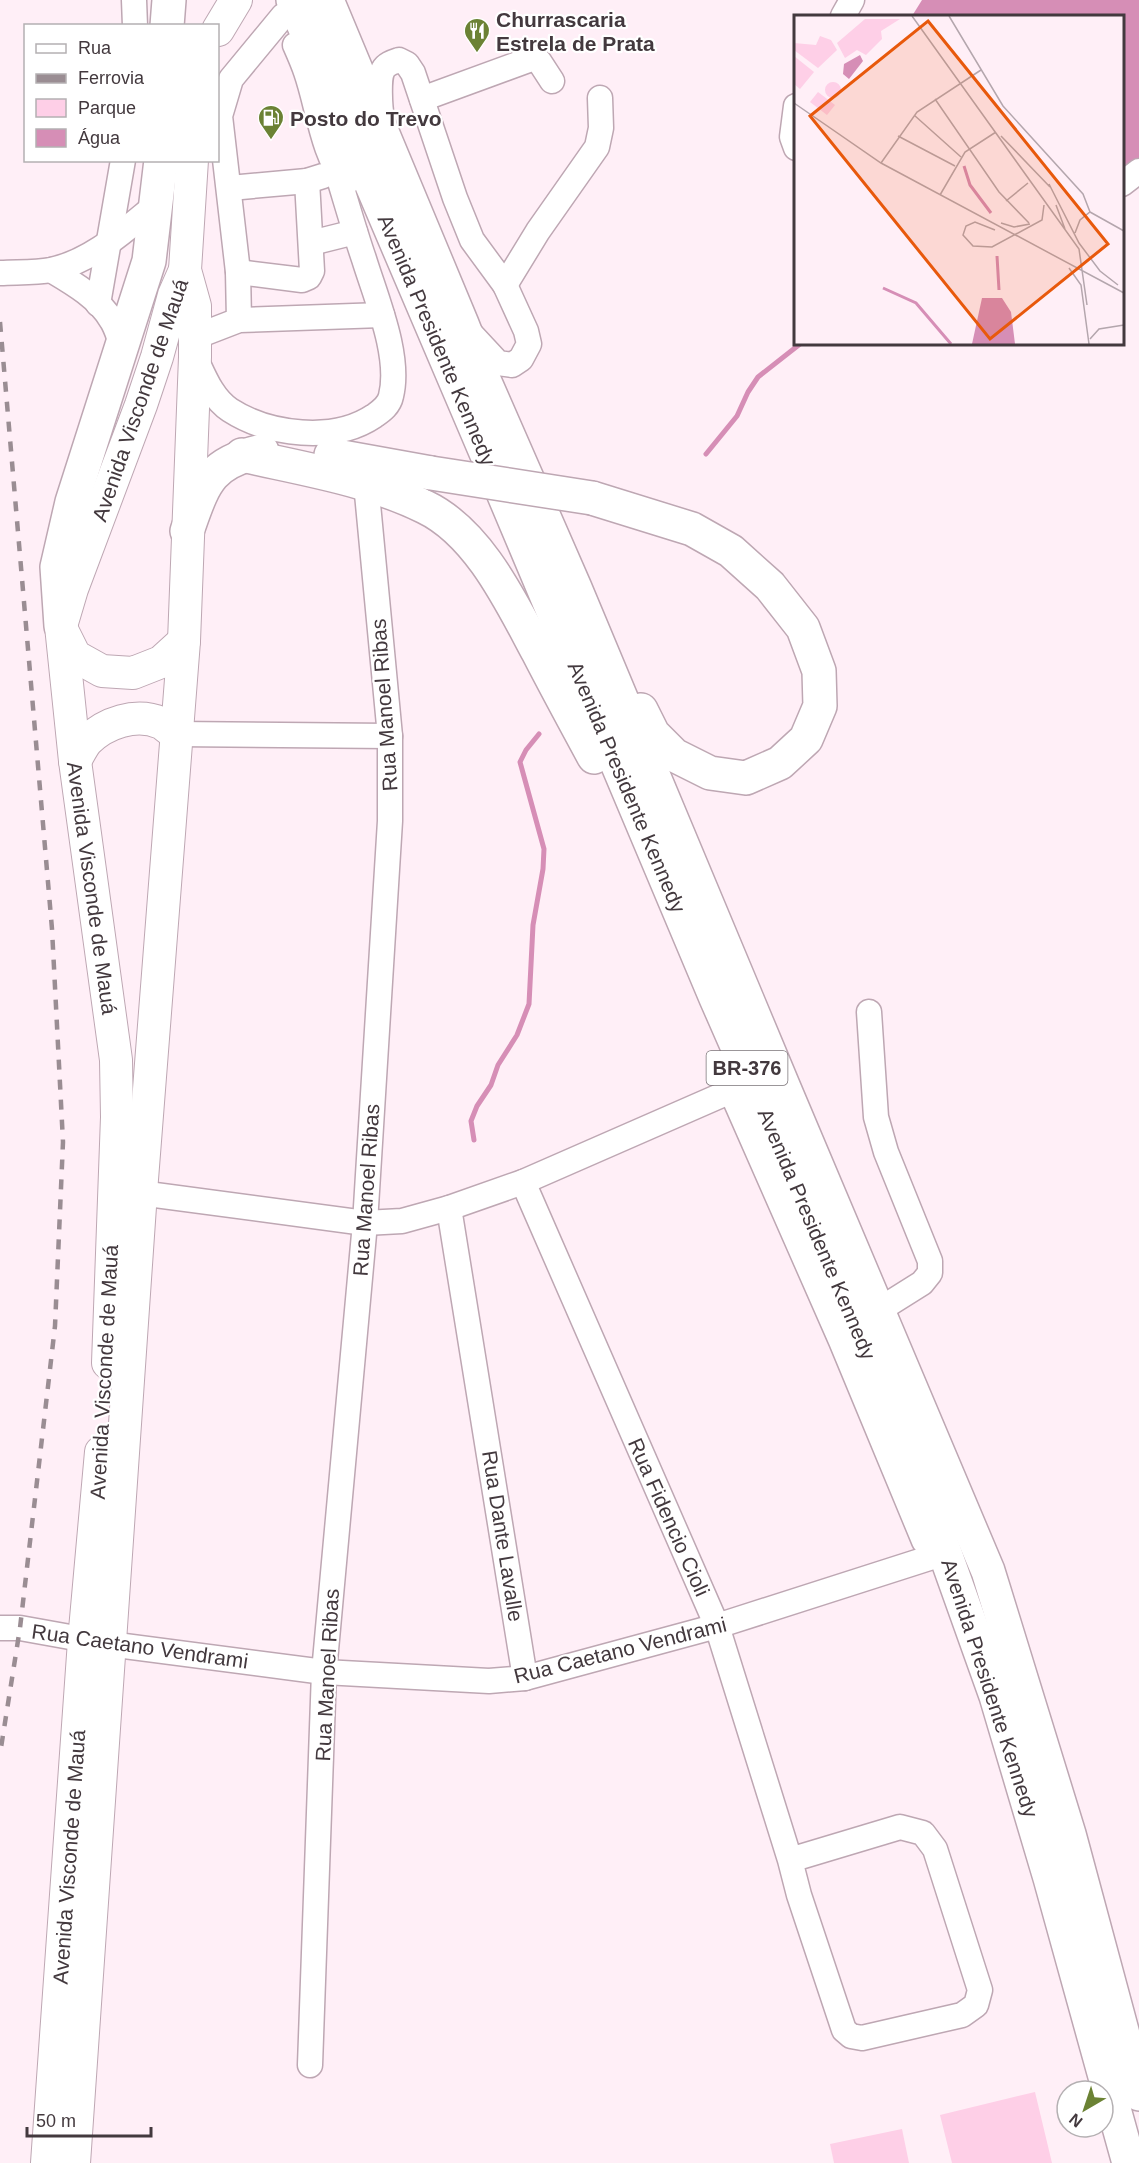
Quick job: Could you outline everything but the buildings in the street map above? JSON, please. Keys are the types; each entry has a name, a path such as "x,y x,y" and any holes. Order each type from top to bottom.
{"highway":[{"name":"Avenida Presidente Kennedy","path":"327,0 484,380 575,588 988,1571 1069,1834 1139,2094"},
{"path":"340,0 344,39"},
{"name":"Avenida Presidente Kennedy","path":"286,5 396,245 499,483 716,998 742,1087 886,1400 938,1555 996,1696 1050,1878 1129,2163"},
{"path":"61,626 57,567 59,556 72,502 149,261 161,162"},
{"path":"187,531 204,485 213,474 242,455 270,449 348,457 592,498 692,529 731,552 770,586 803,628 819,671 820,706 806,739 780,763 746,778 710,773 674,755 653,734 575,588"},
{"path":"242,455 366,483 427,508 473,545 506,594 653,867 716,998"}],"main road":[{"path":"219,28 236,0"},
{"path":"186,258 192,162"},
{"name":"Avenida Visconde de Mauá","path":"74,2163 107,1385 184,642 195,347 195,306 186,258"},
{"name":"Avenida Visconde de Mauá","path":"127,1191 117,1117 116,1060 75,761 61,626 72,589 157,357 186,258"},
{"path":"61,626 75,656 102,671 132,673 161,662 184,642"},
{"path":"75,761 86,743 102,729 122,721 144,719 161,723 176,734"},
{"name":"Avenida Visconde de Mauá","path":"48,2163 97,1642"}],"street":[{"path":"134,0 135,24"},
{"path":"844,15 852,0"},
{"path":"286,5 314,103 337,172 355,232 382,315 392,348 391,397 386,407 360,424 313,433 269,426 246,418 229,409 217,398 206,382 195,347 239,320 382,315"},
{"path":"239,320 238,272 220,116 226,90 239,67 286,5"},
{"path":"422,99 534,58 539,61 552,81"},
{"path":"387,144 381,114 380,78 382,70 388,64 399,60 407,64 413,73 455,198 472,240 505,285 529,344 521,359 512,365 498,363 462,324"},
{"path":"505,285 538,231 597,147 602,128 600,98"},
{"path":"794,116 792,137 794,144"},
{"path":"98,304 123,162"},
{"path":"1124,182 1139,171"},
{"path":"230,188 307,181 337,172"},
{"path":"337,172 396,245"},
{"path":"238,272 302,280 309,277 312,271 307,181"},
{"path":"0,273 51,270 81,259 110,242 157,204"},
{"path":"311,243 355,232"},
{"path":"51,270 76,285 98,304 112,321 123,347"},
{"name":"Rua Manoel Ribas","path":"310,2065 324,1672 365,1223 390,821 390,736 366,483"},
{"path":"176,734 390,736"},
{"path":"869,1012 876,1117 886,1152 930,1261 930,1273 922,1283 879,1310"},
{"path":"127,1191 365,1223 402,1221 449,1208 524,1182 742,1087"},
{"name":"Rua Fidencio Cioli","path":"524,1182 717,1626 799,1895 844,2030 851,2036 862,2038 962,2015 976,2005 980,1990 935,1849 923,1833 900,1827 790,1860"},
{"name":"Rua Dante Lavalle","path":"449,1208 525,1678"},
{"name":"Rua Caetano Vendrami","path":"0,1628 20,1628 97,1642 324,1672 489,1681 525,1678 717,1626 938,1555"}],"green space":[{"path":"1035,2092 1052,2163 952,2163 940,2115"},
{"path":"902,2129 909,2163 834,2163 830,2144"}],"water":[{"path":"922,0 1139,0 1139,165 1124,177 1124,15 913,15"}],"waterway":[{"path":"706,454 737,416 758,377 799,345"},
{"path":"474,1140 471,1121 477,1106 491,1085 498,1065 517,1035 529,1004 533,925 543,869 544,849 520,762 539,734"}],"railway":[{"path":"0,322 52,929 63,1142 55,1326 20,1628 0,1754"}],"place":[{"name":"Churrascaria Estrela de Prata","path":"477,54"},
{"name":"Posto do Trevo","path":"271,141"}]}
